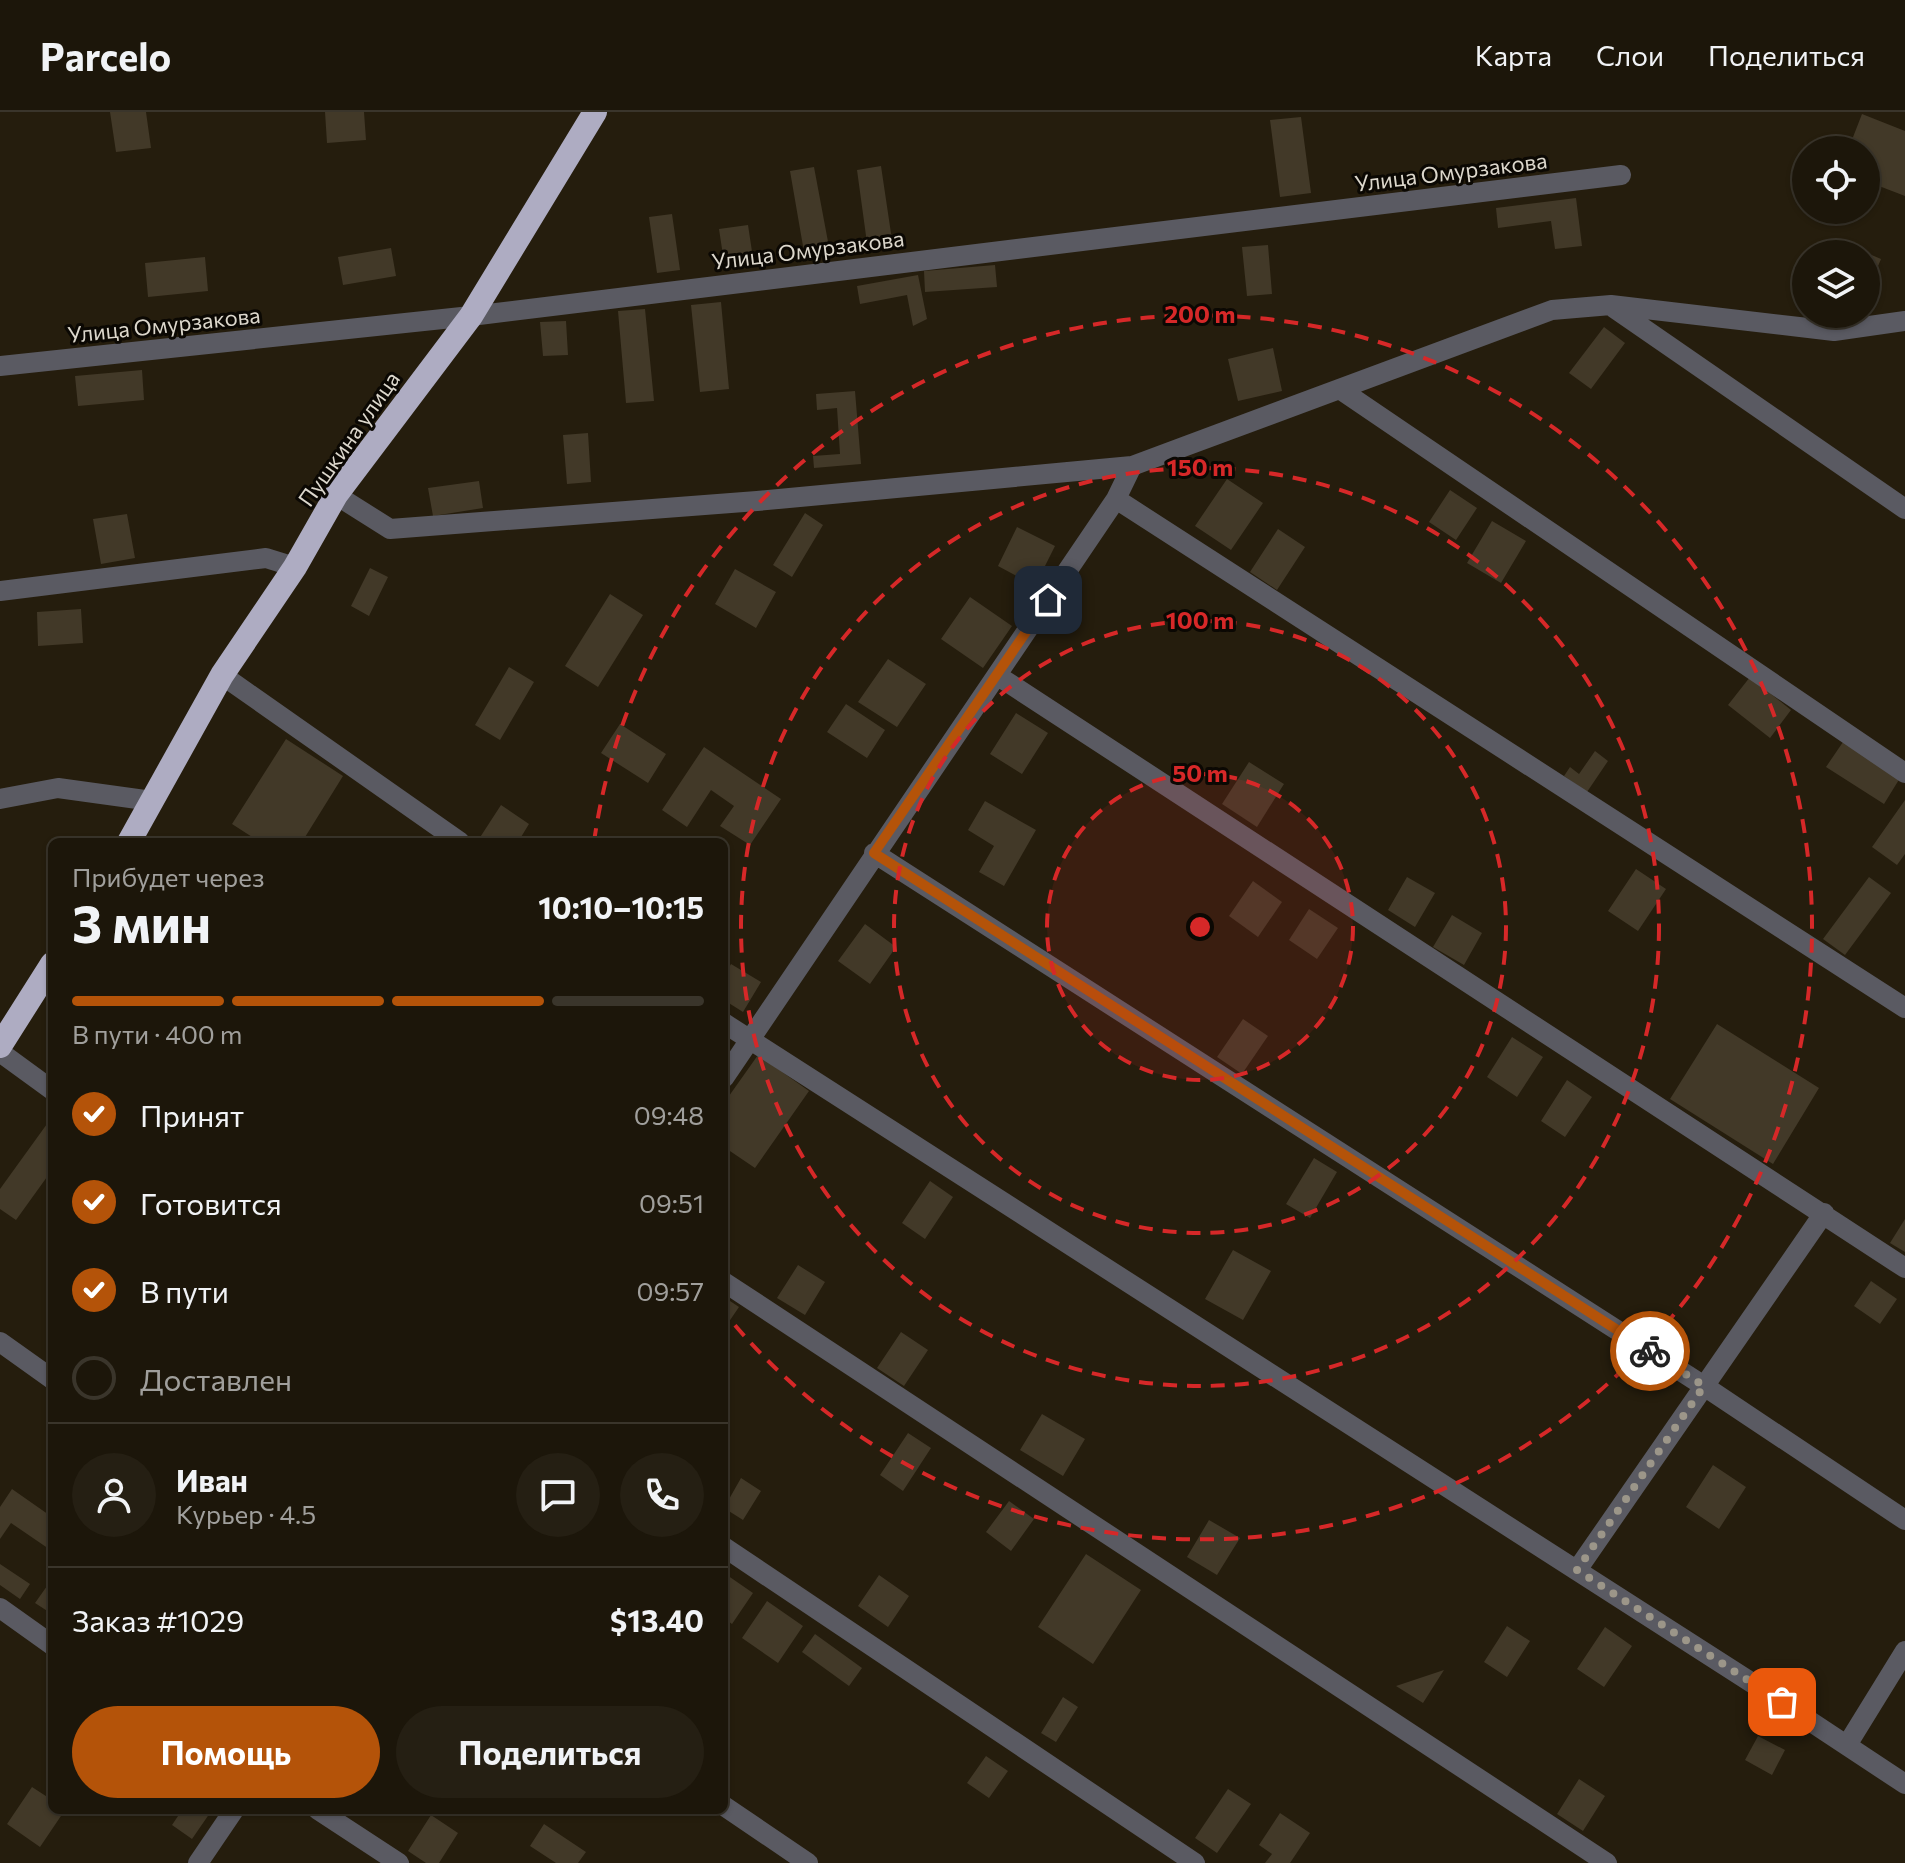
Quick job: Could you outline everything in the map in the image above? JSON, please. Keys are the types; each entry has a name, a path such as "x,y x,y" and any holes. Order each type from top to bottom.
{"highway":[{"name":"Пушкина улица","path":"131,838 222,675 295,567 336,495 471,316 595,112"},
{"path":"0,1046 48,970"}],"street":[{"name":"Улица Омурзакова","path":"0,366 471,316 1621,175"},
{"path":"336,495 390,529 757,501 1132,466 1552,310 1611,305 1834,331 1905,321"},
{"path":"1611,305 1905,509"},
{"path":"1341,390 1905,773"},
{"path":"728,1072 1116,499 1132,466"},
{"path":"1116,499 1905,1008"},
{"path":"0,591 266,558 295,567"},
{"path":"222,675 454,838"},
{"path":"998,676 1905,1268"},
{"path":"0,799 58,788 152,801"},
{"path":"874,853 1704,1386 1905,1520"},
{"path":"728,1026 1905,1784"},
{"path":"0,1052 48,1087"},
{"path":"1577,1570 1824,1213"},
{"path":"728,1285 1607,1863"},
{"path":"0,1342 48,1376"},
{"path":"728,1550 1195,1863"},
{"path":"0,1608 48,1642"},
{"path":"1847,1745 1905,1651"},
{"path":"728,1809 808,1863"},
{"path":"198,1863 231,1814"},
{"path":"324,1814 399,1863"}],"building":[{"path":"110,112 146,112 151,148 116,152"},
{"path":"325,112 364,112 366,140 327,143"},
{"path":"1862,114 1905,131 1905,196 1880,186 1880,136 1853,136"},
{"path":"1301,117 1311,193 1280,197 1270,120"},
{"path":"881,166 892,240 867,243 857,170"},
{"path":"814,167 829,247 804,252 790,171"},
{"path":"1576,198 1582,246 1555,249 1551,221 1498,228 1496,208"},
{"path":"672,214 680,270 657,273 649,217"},
{"path":"748,225 753,258 724,262 719,229"},
{"path":"1268,245 1272,294 1247,296 1242,247"},
{"path":"391,248 396,276 343,285 338,257"},
{"path":"205,257 208,291 148,297 145,263"},
{"path":"995,265 997,287 925,292 924,271"},
{"path":"918,275 927,319 913,326 907,295 860,304 857,286"},
{"path":"721,302 729,389 700,392 691,305"},
{"path":"645,309 654,401 626,403 618,311"},
{"path":"566,321 568,355 543,356 540,322"},
{"path":"1604,327 1625,343 1591,389 1569,373"},
{"path":"1273,348 1282,391 1238,401 1228,359"},
{"path":"142,370 144,400 78,406 75,376"},
{"path":"855,391 861,464 814,468 813,456 840,454 837,408 817,410 816,394"},
{"path":"588,433 591,482 567,484 563,435"},
{"path":"1227,479 1263,503 1231,550 1195,526"},
{"path":"479,481 483,508 433,516 428,488"},
{"path":"1450,490 1477,508 1456,540 1429,522"},
{"path":"805,513 823,525 792,577 773,565"},
{"path":"127,514 135,558 101,564 93,519"},
{"path":"1492,521 1526,541 1501,583 1467,563"},
{"path":"1017,527 1055,546 1035,586 998,566"},
{"path":"1278,529 1305,547 1277,590 1250,572"},
{"path":"370,568 388,577 369,616 351,606"},
{"path":"735,569 776,592 756,628 715,604"},
{"path":"610,594 643,615 598,687 565,666"},
{"path":"970,597 1012,626 983,668 941,639"},
{"path":"81,609 83,643 38,646 37,612"},
{"path":"888,659 926,684 897,727 858,702"},
{"path":"509,667 534,682 500,740 475,725"},
{"path":"1750,677 1791,710 1770,738 1728,705"},
{"path":"846,704 885,730 867,758 827,732"},
{"path":"1016,713 1048,733 1022,774 990,754"},
{"path":"620,724 666,754 648,783 601,753"},
{"path":"286,739 343,776 304,838 254,838 232,824"},
{"path":"1843,742 1900,778 1884,804 1826,767"},
{"path":"704,747 781,799 750,845 720,826 734,806 711,790 687,827 662,810"},
{"path":"1595,751 1608,761 1587,792 1564,776 1570,767 1579,774"},
{"path":"1249,762 1284,784 1257,827 1222,804"},
{"path":"1905,800 1905,854 1897,865 1872,847"},
{"path":"985,801 1036,830 1004,886 979,872 994,846 968,830"},
{"path":"501,805 529,824 520,838 480,838"},
{"path":"1636,869 1666,889 1638,931 1608,911"},
{"path":"1407,877 1435,893 1415,927 1388,910"},
{"path":"1869,877 1891,893 1845,955 1823,939"},
{"path":"1253,881 1282,902 1258,937 1229,916"},
{"path":"1309,909 1338,928 1317,959 1289,940"},
{"path":"1452,915 1482,933 1464,965 1433,947"},
{"path":"865,924 896,947 870,984 838,961"},
{"path":"731,964 761,982 743,1012 728,1003 728,969"},
{"path":"1243,1019 1268,1036 1242,1074 1217,1057"},
{"path":"1717,1024 1819,1088 1773,1164 1670,1099"},
{"path":"1512,1037 1543,1057 1517,1097 1487,1077"},
{"path":"758,1055 809,1091 755,1168 728,1150 728,1097"},
{"path":"1567,1080 1592,1097 1565,1137 1541,1121"},
{"path":"48,1123 48,1176 16,1220 0,1209 0,1189"},
{"path":"1314,1158 1337,1172 1310,1218 1286,1204"},
{"path":"930,1181 953,1197 925,1239 902,1223"},
{"path":"1905,1219 1905,1252 1890,1243"},
{"path":"1233,1250 1271,1271 1243,1320 1205,1299"},
{"path":"798,1265 825,1282 805,1315 777,1298"},
{"path":"1871,1281 1897,1299 1880,1324 1854,1306"},
{"path":"728,1300 739,1307 728,1323"},
{"path":"901,1332 928,1350 904,1386 877,1368"},
{"path":"1042,1414 1085,1439 1063,1476 1020,1450"},
{"path":"908,1433 931,1448 903,1491 880,1475"},
{"path":"1713,1465 1746,1487 1719,1529 1686,1507"},
{"path":"741,1478 761,1491 743,1520 728,1511 728,1501"},
{"path":"12,1489 48,1514 48,1548 11,1523 0,1539 0,1507"},
{"path":"1009,1501 1034,1519 1011,1551 986,1532"},
{"path":"1209,1520 1240,1538 1217,1575 1187,1557"},
{"path":"1086,1554 1141,1590 1093,1664 1038,1627"},
{"path":"0,1564 30,1584 20,1599 0,1585"},
{"path":"879,1575 909,1596 888,1627 858,1606"},
{"path":"728,1576 753,1593 732,1624 728,1621"},
{"path":"48,1585 48,1611 35,1603"},
{"path":"767,1601 803,1626 778,1663 742,1638"},
{"path":"1507,1626 1530,1641 1507,1677 1484,1662"},
{"path":"1605,1627 1632,1646 1604,1687 1577,1669"},
{"path":"815,1634 862,1668 849,1686 802,1652"},
{"path":"1444,1670 1423,1703 1396,1686"},
{"path":"1063,1697 1078,1707 1056,1742 1041,1733"},
{"path":"1758,1736 1785,1750 1772,1775 1745,1760"},
{"path":"986,1756 1008,1771 989,1798 967,1783"},
{"path":"1579,1779 1605,1796 1583,1831 1557,1814"},
{"path":"32,1787 48,1797 48,1814 62,1814 40,1847 7,1824"},
{"path":"1228,1789 1251,1804 1217,1853 1195,1838"},
{"path":"1280,1813 1310,1833 1290,1863 1265,1863 1272,1854 1259,1845"},
{"path":"179,1814 209,1814 192,1839 172,1825"},
{"path":"431,1815 458,1833 439,1863 426,1863 408,1851"},
{"path":"544,1824 586,1852 578,1863 556,1863 530,1846"}],"way so far":[{"path":"1650,1351 1704,1386 1577,1570 1782,1702"}],"route":[{"path":"1048,600 874,853 1650,1351"}]}
